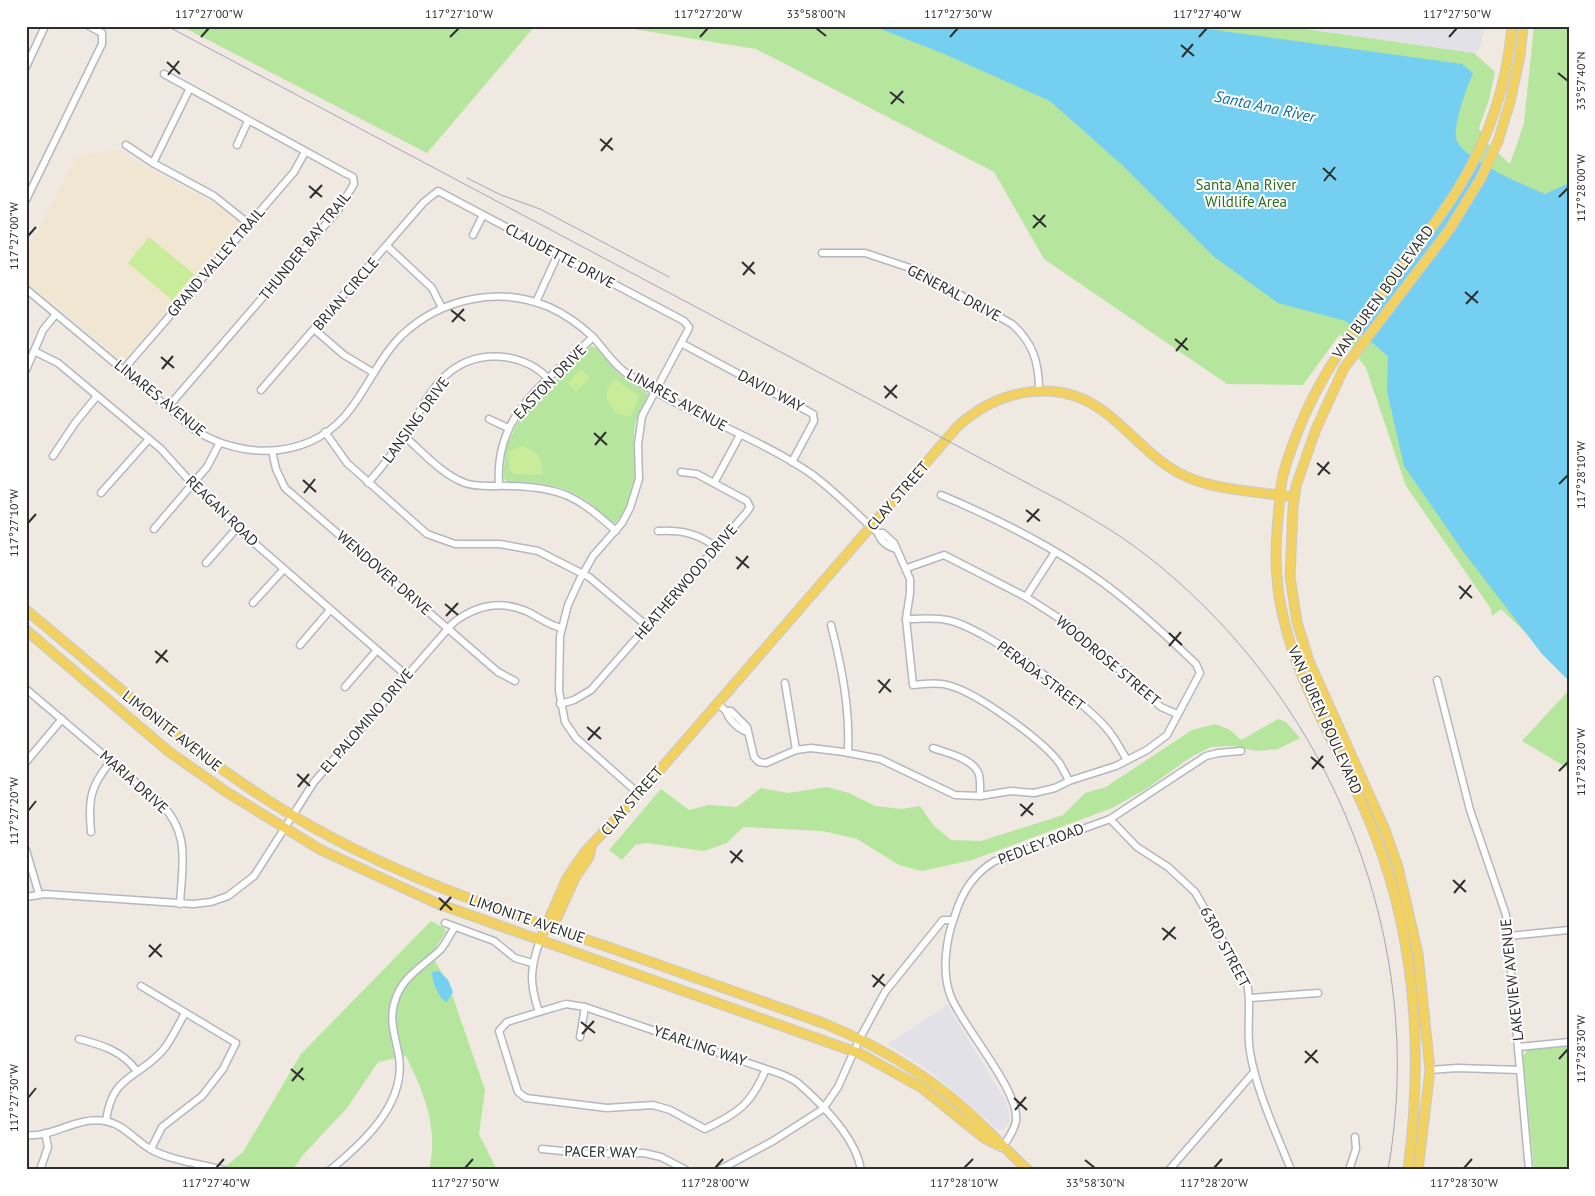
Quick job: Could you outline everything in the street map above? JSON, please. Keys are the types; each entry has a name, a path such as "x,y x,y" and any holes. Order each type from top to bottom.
{"main road":[{"name":"VAN BUREN BOULEVARD","path":"1408,1170 1418,1060 1415,1010 1405,939 1388,870 1375,834 1299,668 1286,628 1278,591 1275,557 1280,495 1288,458 1303,418 1327,370 1352,331 1457,190 1486,135 1502,92 1512,26"},
{"name":"VAN BUREN BOULEVARD","path":"1418,1170 1430,1070 1418,954 1398,867 1385,830 1309,662 1297,622 1290,577 1294,497 1303,466 1328,399 1344,368 1468,202 1498,141 1516,78 1523,26"},
{"name":"CLAY STREET","path":"540,940 567,878 584,853 591,848 639,794 966,419 981,408 1006,397 1038,390 1076,397 1102,410 1164,464 1190,478 1212,484 1294,497"},
{"name":"LIMONITE AVENUE","path":"26,610 182,742 233,778 292,815 354,849 413,877 823,1023 860,1038 927,1080 984,1127 1002,1148 1028,1170"},
{"name":"LIMONITE AVENUE","path":"26,630 168,751 283,828 321,850 408,892 854,1051 922,1088 984,1138 1002,1148"},
{"path":"613,966 622,964 679,984 691,976"},
{"path":"1418,1060 1430,1070"}],"street":[{"path":"26,67 45,26"},
{"path":"26,200 102,44 102,33 89,26"},
{"name":"THUNDER BAY TRAIL","path":"164,74 189,90 352,177 354,184 338,210 168,407"},
{"path":"153,163 189,90"},
{"path":"237,145 248,121"},
{"path":"126,146 214,196 249,224"},
{"name":"GRAND VALLEY TRAIL","path":"123,370 294,172 305,152"},
{"name":"CLAUDETTE DRIVE","path":"429,196 438,191 684,320 689,326 681,343"},
{"name":"BRIAN CIRCLE","path":"261,390 315,330 429,196"},
{"path":"473,235 483,216"},
{"path":"387,246 432,288 442,308"},
{"name":"GENERAL DRIVE","path":"822,253 865,253 916,270 1012,324 1036,355 1038,390"},
{"path":"536,302 558,254"},
{"name":"LINARES AVENUE","path":"26,289 195,430 219,444 242,450 272,451 299,446 325,432 351,408 400,337 416,323 442,308 482,297 508,297 536,302 567,316 593,338 619,367 656,390 792,462 817,478 878,533 883,533 894,543 907,568"},
{"path":"26,370 43,330 56,314"},
{"path":"315,330 344,355 374,373"},
{"name":"EASTON DRIVE","path":"499,485 499,457 508,428 521,407 593,338"},
{"path":"639,794 576,738 565,722 560,704 558,655 568,605 583,574 593,556 616,531 630,508 638,487 640,423 681,343"},
{"name":"DAVID WAY","path":"681,343 813,414 814,421 792,462"},
{"name":"REAGAN ROAD","path":"34,351 58,363 171,458 193,484 221,509 237,528 407,676"},
{"name":"LANSING DRIVE","path":"368,482 388,459 437,384 463,364 495,356 511,358 526,362 549,379"},
{"path":"53,456 75,423 97,396"},
{"path":"489,420 508,428"},
{"path":"325,432 347,463 427,534 438,539 465,545 500,544 527,548 552,556 606,590 648,626"},
{"path":"714,483 740,435"},
{"path":"404,436 456,479 467,484 539,486 571,496 616,531"},
{"path":"101,493 149,439"},
{"path":"154,530 211,461 219,444"},
{"name":"WENDOVER DRIVE","path":"272,451 276,469 286,488 498,672 515,681"},
{"name":"HEATHERWOOD DRIVE","path":"560,704 574,700 591,690 750,507 746,501 697,474 680,472"},
{"path":"717,704 726,711 731,711 747,727 754,757 758,762 766,763 796,750 811,748 848,753 880,759 955,795 980,796 1011,791 1034,793 1055,788 1069,780 1116,766 1147,750 1167,735 1200,673 1196,664 1124,599 1056,552 996,518 941,495"},
{"path":"206,563 237,528"},
{"path":"658,532 686,532 699,536 716,547"},
{"path":"1026,597 1056,552"},
{"name":"WOODROSE STREET","path":"907,568 944,555 1026,597 1068,624 1161,707 1177,714"},
{"path":"907,568 910,593 906,619 913,685 936,683 964,690 1027,734 1059,763 1069,780"},
{"path":"254,603 284,569"},
{"name":"EL PALOMINO DRIVE","path":"26,897 39,894 180,904 211,902 240,888 258,870 314,782 448,628 469,612 499,605 517,608 547,624 562,628"},
{"path":"300,645 330,610"},
{"name":"PERADA STREET","path":"906,619 949,620 971,628 1006,647 1094,716 1111,733 1126,760"},
{"path":"830,625 847,698 849,720 848,753"},
{"path":"345,687 377,650"},
{"name":"LAKEVIEW AVENUE","path":"1437,680 1470,810 1496,883 1509,936 1529,1170"},
{"path":"785,683 796,750"},
{"name":"MARIA DRIVE","path":"26,689 166,809 177,826 183,851 180,904"},
{"path":"26,762 62,719"},
{"path":"933,748 956,756 974,766 979,773 980,796"},
{"name":"PEDLEY ROAD","path":"1002,1148 1012,1132 1016,1119 1015,1108 1006,1088 951,997 946,974 948,939 953,920 964,893 983,868 995,861 1110,819 1206,756 1241,751"},
{"path":"91,832 89,804 91,794 98,778 111,761"},
{"name":"63RD STREET","path":"1110,819 1137,847 1168,867 1194,892 1246,983 1250,998 1248,1038 1254,1072 1291,1170"},
{"path":"26,850 39,894"},
{"path":"719,1170 773,1141 822,1109 838,1087 860,1038 891,985 943,920 953,920"},
{"path":"444,923 494,941 515,958 532,963"},
{"path":"330,1170 370,1134 384,1114 399,1081 399,1056 392,1024 394,1004 404,983 414,971 441,949 455,927"},
{"path":"1509,936 1569,930"},
{"name":"CLAY STREET","path":"539,1012 531,979 532,963 540,940"},
{"path":"140,986 236,1043 224,1069 202,1096 162,1127 151,1149"},
{"path":"1250,998 1318,993"},
{"name":"YEARLING WAY","path":"766,1069 756,1092 744,1107 705,1129 670,1110 653,1105 607,1108 526,1098 518,1092 498,1032 507,1022 566,1004 585,1007 766,1069 797,1082 851,1140 859,1157 861,1170"},
{"path":"580,1037 585,1007"},
{"path":"106,1121 108,1107 114,1092 136,1070 163,1050 185,1013"},
{"path":"79,1039 112,1049 123,1056 136,1070"},
{"path":"1519,1047 1569,1042"},
{"path":"1430,1070 1457,1068 1520,1070"},
{"path":"1169,1170 1254,1072"},
{"path":"26,1135 46,1133 88,1120 106,1121 117,1125 151,1149 166,1156 224,1170"},
{"path":"40,1170 48,1148 46,1133"},
{"path":"1349,1170 1356,1149 1355,1137"},
{"name":"PACER WAY","path":"542,1150 592,1154 644,1152 686,1170"}],"shaded area":[{"path":"1284,26 1485,26 1480,48 1474,53"},
{"path":"119,149 123,155 215,204 238,221 238,229 127,357 120,359 26,281 26,255 76,157"},
{"path":"947,1005 1006,1102 1010,1119 1006,1128 999,1130 932,1073 888,1044"}],"green space":[{"path":"181,26 535,26 427,153"},
{"name":"Santa Ana River","path":"615,26 1284,26 1474,53 1495,72 1489,100 1479,128 1489,145 1510,164 1524,123 1534,26 1569,26 1569,674 1501,609 1492,616 1491,609 1406,486 1366,368 1340,334 1303,385 1227,384 1044,259 994,172 756,49"},
{"path":"149,237 194,274 172,300 128,263"},
{"path":"591,346 596,348 619,374 646,391 648,395 636,421 634,433 636,461 634,485 628,504 621,517 615,523 578,495 549,485 508,482 503,478 506,447 521,415"},
{"path":"581,369 590,378 576,392 567,383"},
{"path":"614,379 637,394 638,400 631,416 616,414 607,400 607,391"},
{"path":"522,446 538,456 542,464 542,475 514,474 510,471 508,452"},
{"path":"1569,690 1569,769 1522,741"},
{"path":"1278,719 1286,722 1300,738 1278,749 1256,751 1232,746 1211,747 1191,757 1146,789 1112,808 972,860 922,871 899,865 857,839 823,831 743,827 727,843 704,851 647,843 635,845 622,860 609,850 661,789 689,810 709,805 737,807 761,788 788,793 827,787 849,793 875,806 902,809 920,806 934,826 951,840 981,841 1063,815 1085,793 1106,787 1192,730 1215,724 1230,730 1241,740"},
{"path":"431,921 444,928 446,932 436,947 435,961 448,983 485,1090 479,1134 497,1170 429,1170 432,1155 431,1125 424,1097 406,1056 378,1062 347,1108 303,1155 293,1170 221,1170 243,1152 301,1054"},
{"path":"1569,1045 1569,1170 1534,1170 1523,1056 1529,1048"}],"water":[{"name":"Santa Ana River","path":"873,26 1186,26 1462,64 1473,73 1464,95 1457,123 1456,137 1460,145 1468,154 1480,162 1523,185 1545,194 1569,183 1569,681 1542,654 1462,550 1404,466 1387,391 1388,356 1346,321 1278,303 1213,256 1122,165 1050,101 942,53"},
{"path":"439,971 448,980 453,992 447,1002 441,998 433,980 432,972"}],"railway":[{"path":"167,26 1063,502 1111,530 1145,554 1218,621 1273,686 1318,758 1354,835 1379,916 1394,1000 1397,1085 1388,1170"},
{"path":"467,178 501,195 540,209 669,277"}],"park label":[{"name":"Santa Ana River Wildlife Area","path":"1246,194"}]}
